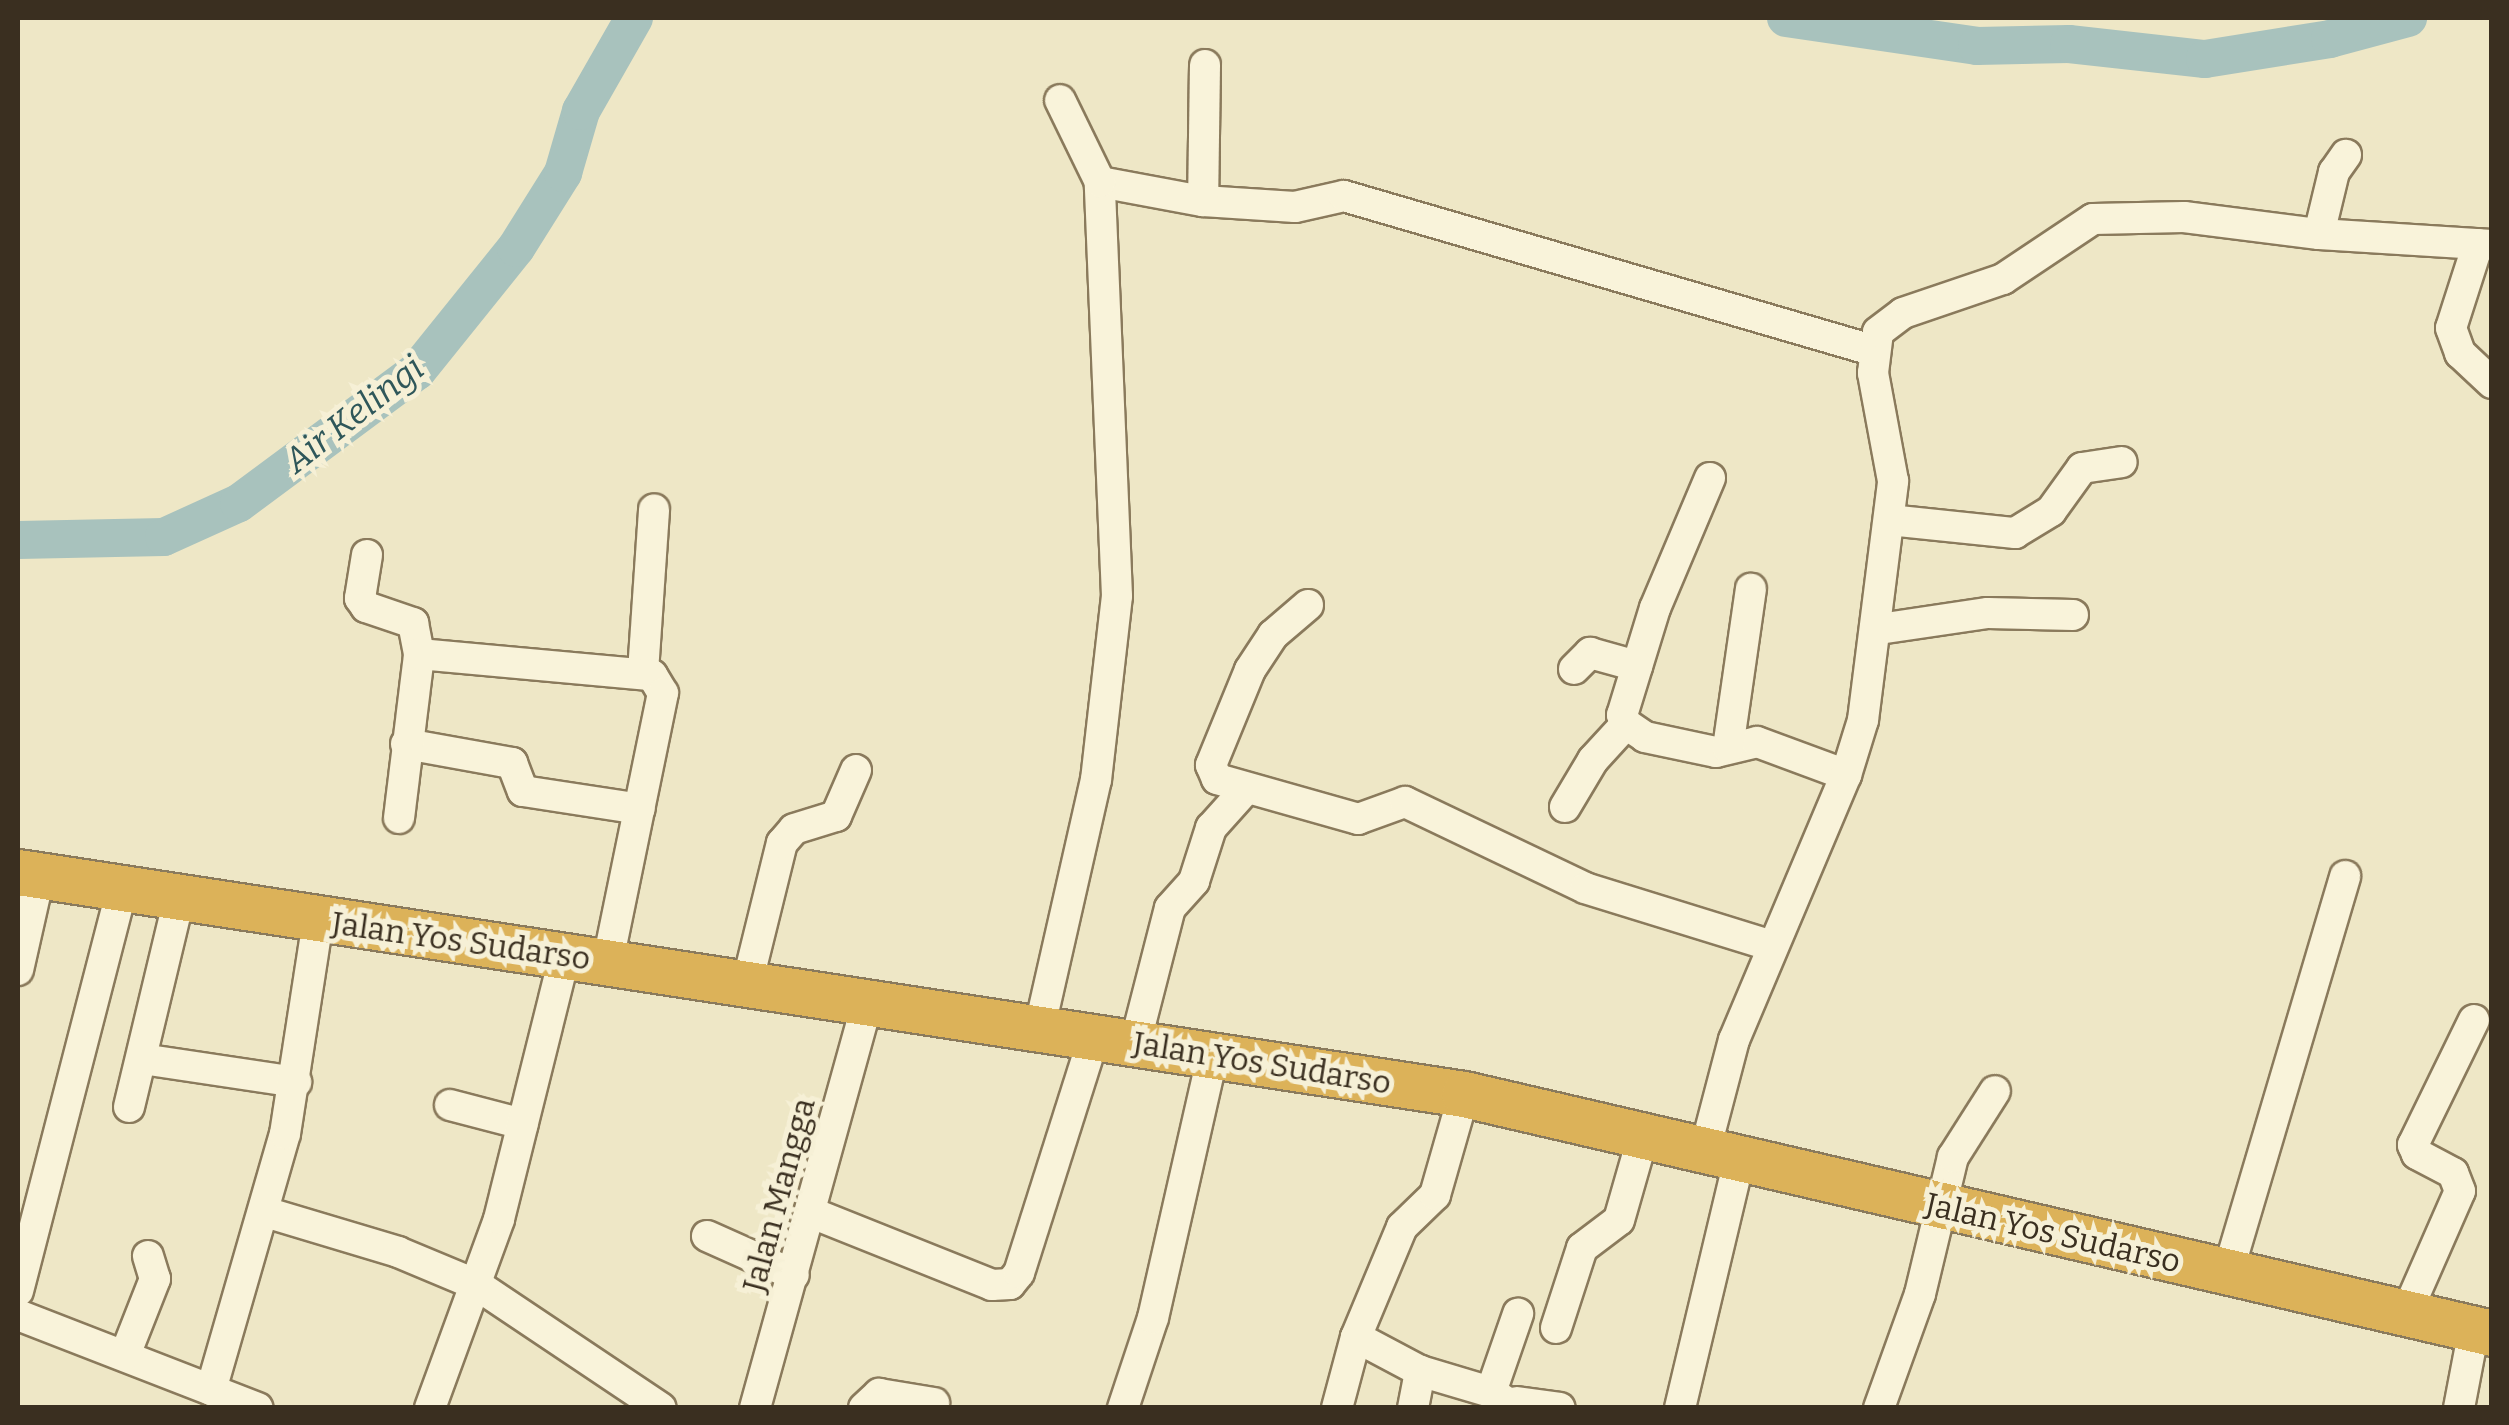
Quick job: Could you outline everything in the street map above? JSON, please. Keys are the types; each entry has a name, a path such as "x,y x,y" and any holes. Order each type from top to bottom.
{"highway":[{"name":"Jalan Yos Sudarso","path":"28,875 748,980 1040,1026 1212,1058 1464,1094 1642,1140 2483,1331"}],"street":[{"path":"1203,202 1204,65"},
{"path":"1040,1026 1096,780 1117,596 1100,182 1060,100"},
{"path":"2320,234 2334,172 2346,156"},
{"path":"1100,182 1203,202 1296,207 1344,196 1872,350"},
{"path":"1680,1408 1721,1158 1729,1054 1769,945 1846,776 1879,629 1892,464 1872,350 1890,320 2003,280 2093,219 2184,217 2320,234 2485,245 2451,328 2460,353 2492,383"},
{"path":"1889,520 2015,533 2051,511 2082,468 2122,462"},
{"path":"1710,478 1637,666 1622,715 1626,724 1645,737 1716,752 1757,742 1846,776"},
{"path":"642,672 654,509"},
{"path":"367,555 360,598 366,607 412,623 419,654 399,818"},
{"path":"1728,748 1750,589"},
{"path":"1308,604 1267,642 1211,765 1217,780 1358,819 1404,802 1585,888 1769,945"},
{"path":"1879,629 1988,613 2073,615"},
{"path":"1574,669 1590,653 1637,666"},
{"path":"419,654 642,672 659,681 663,693 640,809 524,1124 477,1286 430,1408"},
{"path":"1565,807 1593,760 1626,724"},
{"path":"406,744 506,761 522,791 640,809"},
{"path":"748,980 782,843 794,829 836,816 856,770"},
{"path":"812,1213 992,1285 1010,1284 1170,908 1194,880 1210,828 1246,789"},
{"path":"18,970 28,875"},
{"path":"2228,1272 2345,876"},
{"path":"18,1290 122,890"},
{"path":"129,1106 179,899"},
{"path":"212,1390 265,1212 296,1082 318,920"},
{"name":"Jalan Mangga","path":"754,1408 812,1213 868,1001"},
{"path":"2406,1314 2460,1190 2453,1173 2417,1154 2414,1145 2474,1020"},
{"path":"1123,1408 1153,1318 1212,1058"},
{"path":"142,1059 296,1082"},
{"path":"1879,1408 1920,1294 1938,1208 1957,1144 1995,1091"},
{"path":"1337,1408 1356,1336 1402,1227 1434,1196 1464,1094"},
{"path":"450,1105 524,1124"},
{"path":"1556,1328 1582,1248 1619,1220 1642,1140"},
{"path":"265,1212 398,1252 477,1286 661,1408"},
{"path":"707,1236 794,1275"},
{"path":"125,1354 155,1279 148,1256"},
{"path":"1508,1400 1518,1314"},
{"path":"18,1315 258,1408"},
{"path":"2458,1408 2483,1331"},
{"path":"1356,1336 1420,1370 1508,1400 1560,1408"},
{"path":"1412,1408 1420,1370"},
{"path":"864,1408 879,1394 934,1403"}],"waterway":[{"name":"Air Kelingi","path":"18,540 164,537 239,503 417,371 516,248 563,173 581,111 634,18"},
{"name":"Air Kelingi","path":"1786,18 1977,46 2069,44 2205,59 2330,39 2408,18"}]}
